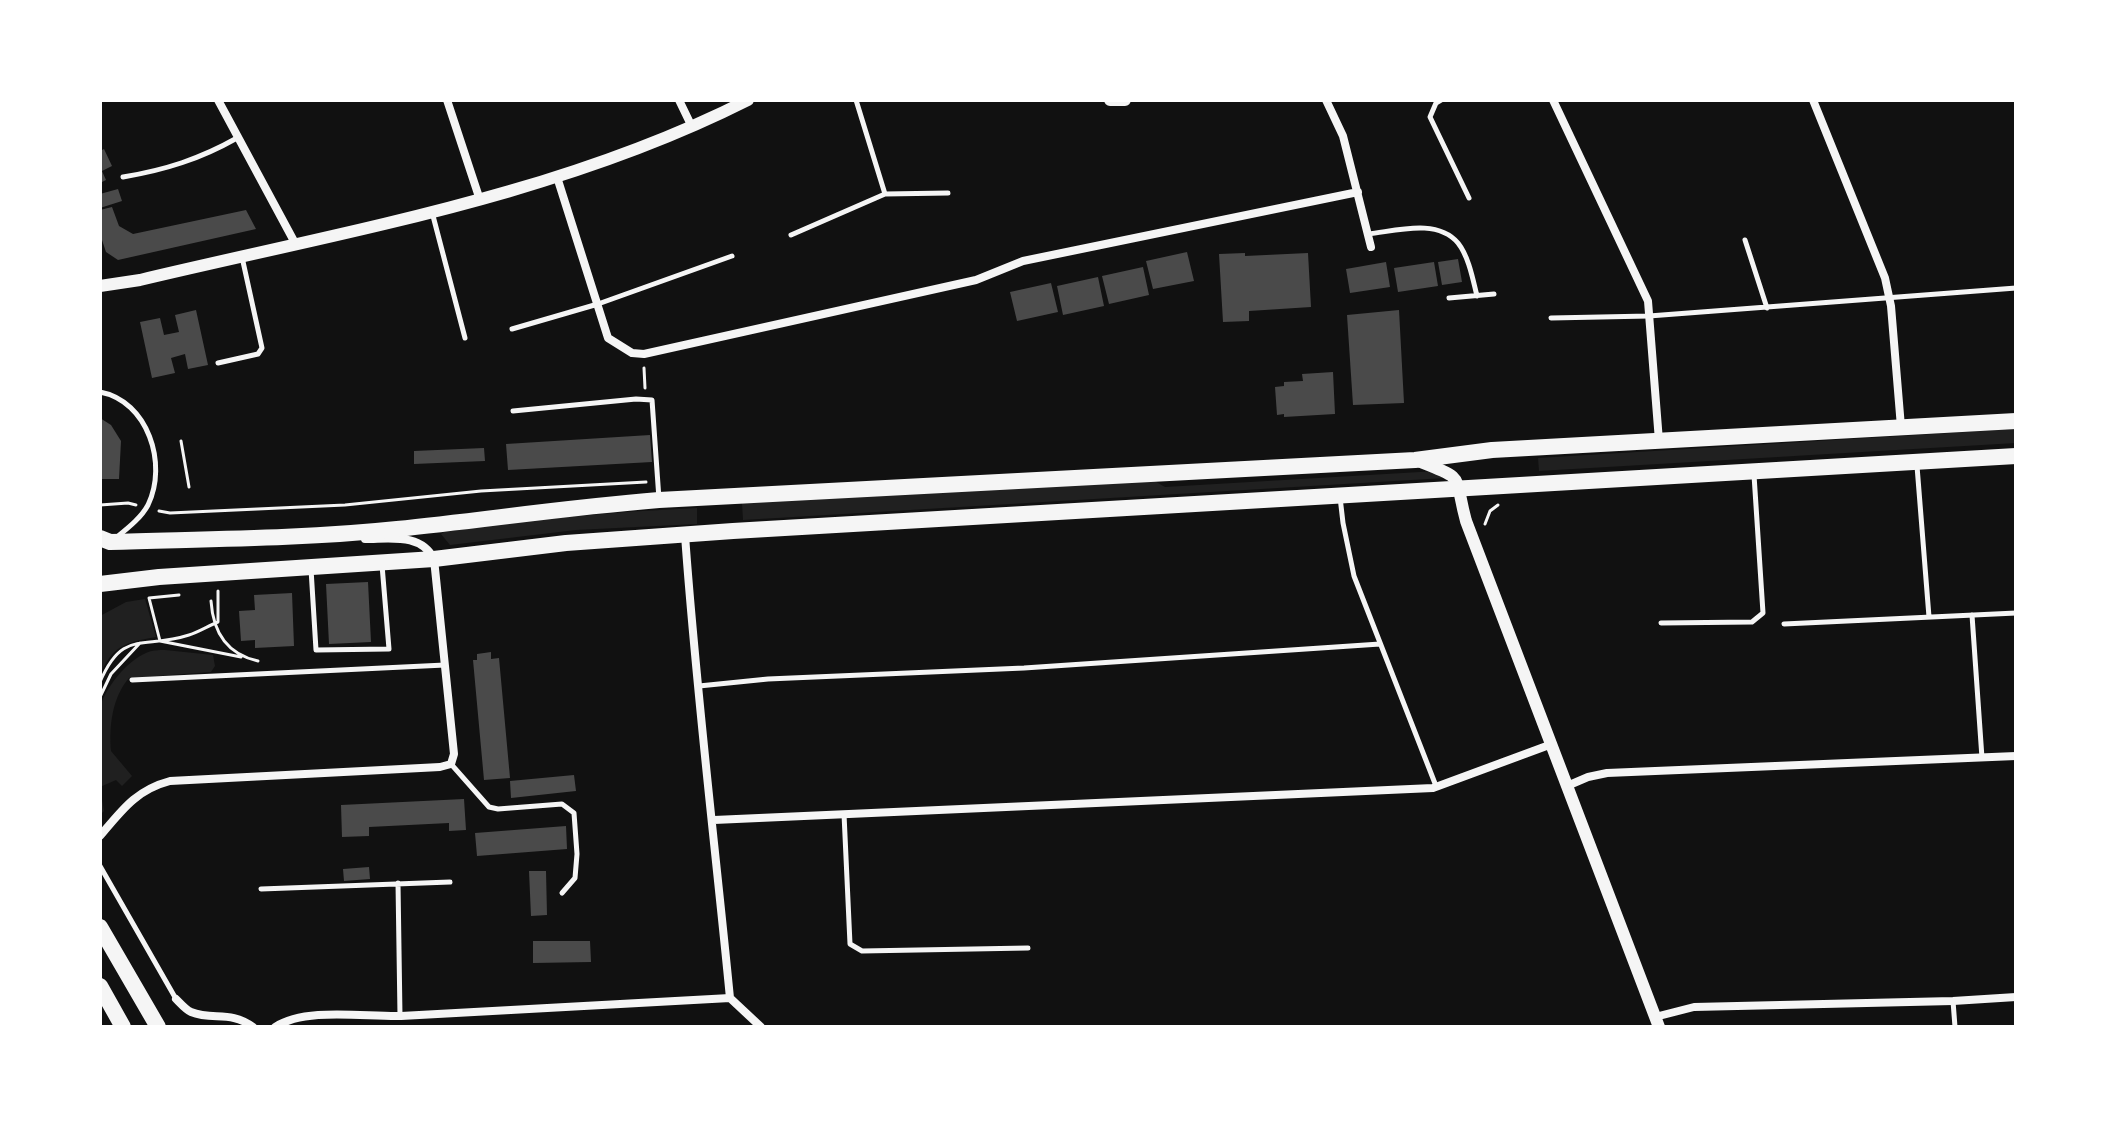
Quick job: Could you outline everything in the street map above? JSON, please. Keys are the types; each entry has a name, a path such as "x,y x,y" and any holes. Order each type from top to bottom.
{"highway":[{"path":"105,540 276,537 396,529 552,509 659,500 1415,460 1470,452 2016,421"},
{"path":"100,584 159,577 434,559 566,543 685,535 2016,456"},
{"path":"100,927 158,1027"},
{"path":"100,986 123,1027"}],"street":[{"path":"218,100 295,243"},
{"path":"447,100 480,200"},
{"path":"679,100 692,128"},
{"path":"100,286 140,280 480,200 557,177 692,128 748,100"},
{"path":"1110,100 1125,100"},
{"path":"1326,100 1343,136 1371,247"},
{"path":"1553,100 1648,301 1659,442"},
{"path":"1813,100 1885,278 1890,299 1901,428"},
{"path":"557,177 608,338 632,353 644,354 976,280 1023,261 1358,192"},
{"path":"1415,460 1448,471 1457,480 1466,521 1657,1022 1694,1007 2016,997"},
{"path":"685,535 730,998 761,1027"},
{"path":"100,836 149,786 170,781 451,764 454,754 434,559 428,548 419,542 276,537"},
{"path":"714,820 1436,787 1552,744"},
{"path":"1567,786 1607,773 2016,756"},
{"path":"275,1027 292,1018 400,1016 730,998"},
{"path":"176,999 191,1012 241,1018 253,1027"}],"lane":[{"path":"856,100 885,194"},
{"path":"1441,100 1436,103 1430,117 1469,198"},
{"path":"123,177 164,170 204,156 237,138"},
{"path":"791,235 885,194 948,193"},
{"path":"432,212 465,338"},
{"path":"1368,234 1429,227 1457,242 1468,264 1477,296"},
{"path":"1745,240 1767,308"},
{"path":"218,363 258,354 262,348 242,256"},
{"path":"512,329 598,304 732,256"},
{"path":"1551,318 1649,316 2016,288"},
{"path":"1449,298 1494,294"},
{"path":"100,392 125,402 138,413 149,434 155,474 153,493 146,508 131,526 105,540"},
{"path":"513,411 652,400 659,500"},
{"path":"1917,462 1929,617"},
{"path":"1661,623 1752,622 1763,613 1754,472"},
{"path":"1340,497 1354,576 1436,787"},
{"path":"311,568 316,650 389,649 382,563"},
{"path":"1784,624 2016,613"},
{"path":"1972,615 1982,759"},
{"path":"698,686 768,679 1024,668 1380,644"},
{"path":"132,680 445,665"},
{"path":"451,764 489,807 562,804 574,813 575,878 562,893"},
{"path":"844,814 850,944 862,951 1028,948"},
{"path":"100,866 176,999"},
{"path":"261,889 450,882"},
{"path":"398,883 400,1016"},
{"path":"1953,1001 1955,1027"}],"path":[{"path":"644,354 645,400"},
{"path":"181,441 189,487"},
{"path":"100,505 128,503 170,513 345,505 481,491 657,481"},
{"path":"1486,533 1486,518 1490,511 1503,503"},
{"path":"345,505 347,515"},
{"path":"170,513 177,524"},
{"path":"101,679 108,662 128,644 191,635 218,622 218,591"},
{"path":"160,641 149,598 190,594"},
{"path":"211,601 213,624"},
{"path":"160,641 242,657"},
{"path":"100,697 111,674 140,643"}],"shaded area":[{"path":"2016,429 2016,443 1539,471 1538,458"},
{"path":"1437,471 1445,478 743,520 742,503 1151,479 1165,487"},
{"path":"697,508 697,524 576,530 450,545 441,534 539,520"},
{"path":"145,599 156,637 121,647 100,675 100,616 126,602"},
{"path":"165,650 213,655 215,666 211,672 129,678 115,703 111,722 111,751 132,776 122,786 116,780 100,787 100,707 118,676 148,652"},
{"path":"100,787 104,811 100,815"}],"building":[{"path":"104,149 112,166 102,171 106,180 100,183 100,151"},
{"path":"118,189 122,201 100,208 100,194"},
{"path":"112,207 119,226 133,234 246,210 256,229 118,260 106,252 100,234 100,210"},
{"path":"1187,252 1194,281 1153,289 1146,261"},
{"path":"1245,253 1245,256 1308,253 1311,307 1249,311 1249,321 1223,322 1219,254"},
{"path":"1458,259 1462,282 1442,285 1438,262"},
{"path":"1386,262 1390,287 1350,293 1346,269"},
{"path":"1434,262 1438,286 1398,292 1394,268"},
{"path":"1143,267 1149,295 1109,304 1102,276"},
{"path":"1098,277 1104,306 1063,315 1057,286"},
{"path":"1051,283 1058,312 1017,321 1010,292"},
{"path":"196,310 208,365 188,369 185,354 171,358 175,373 152,378 140,322 160,318 164,335 179,332 175,315"},
{"path":"1399,310 1404,403 1353,405 1347,315"},
{"path":"1333,372 1335,414 1277,415 1275,387 1284,386 1284,382 1303,381 1302,374"},
{"path":"100,418 111,425 121,441 119,479 100,479"},
{"path":"650,435 652,462 508,470 506,444"},
{"path":"484,448 485,461 414,464 414,451"},
{"path":"368,582 371,642 329,644 326,584"},
{"path":"292,593 294,646 255,648 255,640 241,641 239,611 255,610 254,595"},
{"path":"491,652 491,659 499,658 510,778 484,780 473,660 477,660 477,654"},
{"path":"574,775 576,791 511,798 510,781"},
{"path":"464,799 466,830 449,831 449,823 369,827 369,836 342,837 341,805"},
{"path":"566,826 567,849 477,856 475,833"},
{"path":"369,867 370,879 344,881 343,869"},
{"path":"529,871 546,871 547,915 531,916"},
{"path":"533,941 590,941 591,962 533,963"}]}
